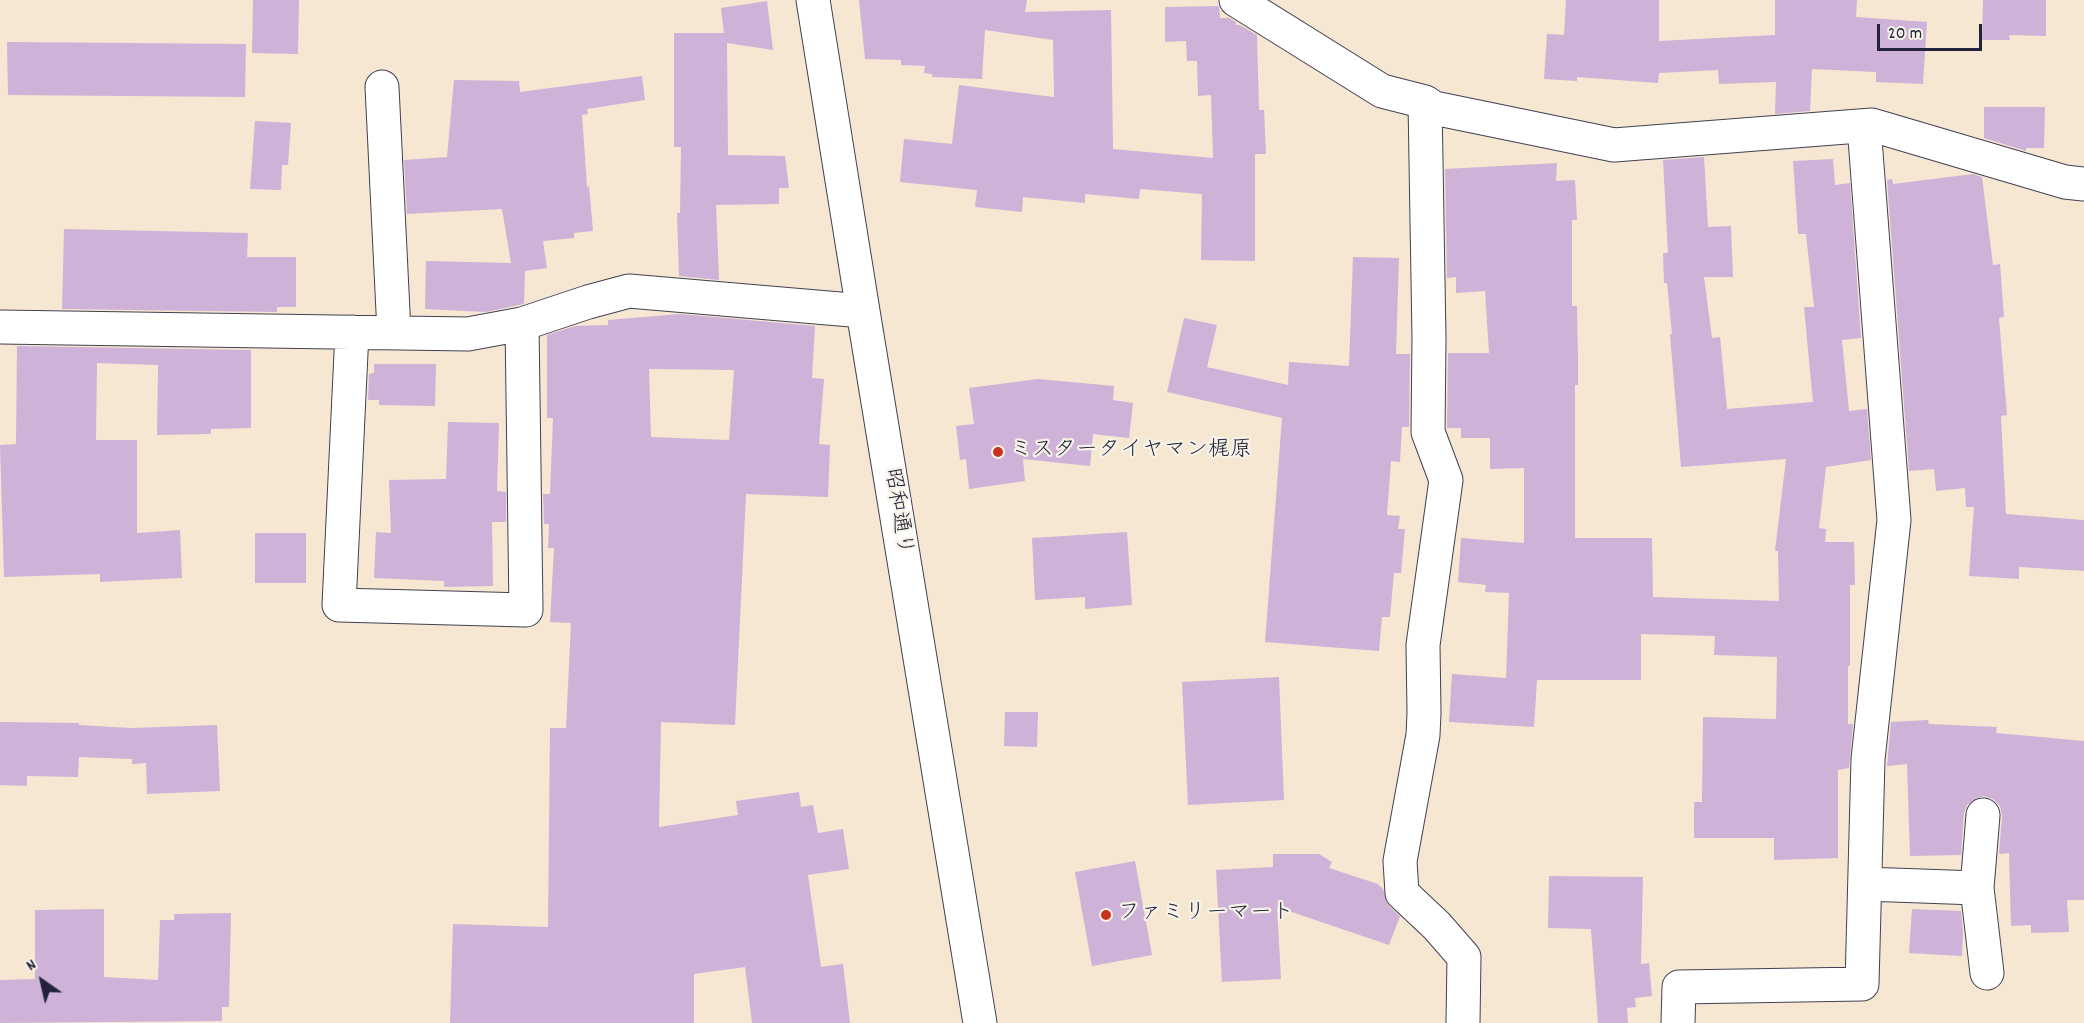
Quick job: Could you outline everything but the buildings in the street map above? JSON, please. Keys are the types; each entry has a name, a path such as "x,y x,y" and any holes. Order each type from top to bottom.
{"street":[{"name":"昭和通り","path":"813,0 862,311 981,1023"},
{"path":"1236,0 1382,92 1425,102 1434,108 1614,145 1872,125 2065,182 2084,184"},
{"path":"382,87 394,332"},
{"path":"1425,102 1429,339 1428,432 1446,480 1423,645 1422,735 1400,861 1402,893 1437,926 1464,957 1463,1023"},
{"path":"1678,1023 1679,987 1862,984 1868,759 1894,520 1864,126"},
{"path":"0,327 468,334 522,324 629,291 862,311"},
{"path":"352,332 339,605 526,610 522,324"},
{"path":"1983,815 1977,888 1987,973"},
{"path":"1865,884 1977,888"}],"place":[{"name":"ミスタータイヤマン梶原","path":"998,452"},
{"name":"ファミリーマート","path":"1106,915"}]}
